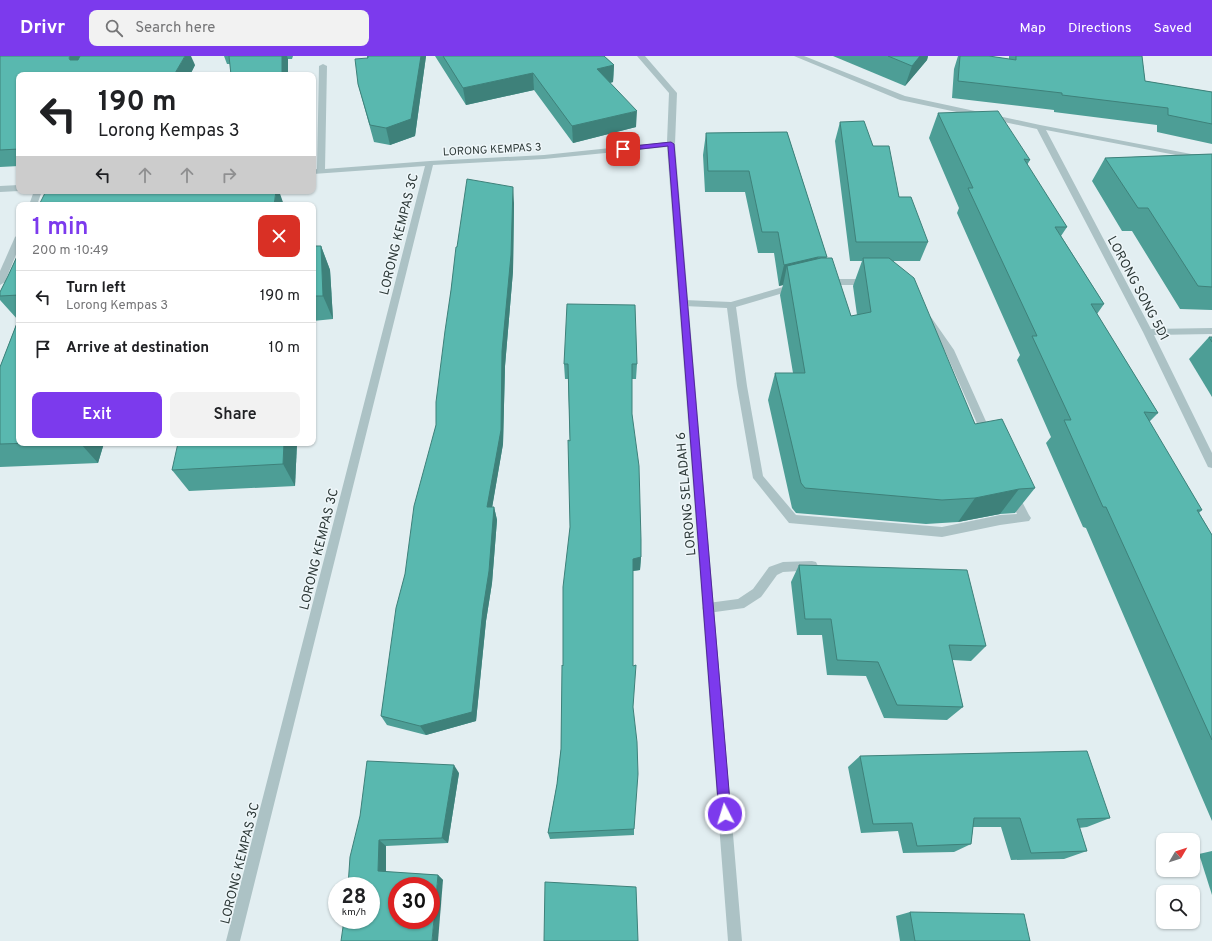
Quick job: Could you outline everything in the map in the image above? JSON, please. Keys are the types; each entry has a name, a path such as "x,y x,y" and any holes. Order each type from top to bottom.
{"street":[{"name":"LORONG SELADAH 6","path":"641,56 673,93 671,144 735,941"},
{"path":"798,56 902,98 1040,127 1212,160"},
{"path":"317,171 323,66"},
{"name":"LORONG SONG 5D1","path":"1040,127 1148,332 1212,464"},
{"name":"LORONG KEMPAS 3","path":"317,171 544,157 671,144"},
{"name":"LORONG KEMPAS 3C","path":"234,941 430,163"},
{"path":"0,189 16,188"},
{"path":"1,277 16,244"},
{"path":"684,303 731,305 810,283 882,282"},
{"path":"731,305 742,386 758,478 794,520 942,532 1000,520 1025,518 1009,485"},
{"path":"921,308 949,350 993,450"},
{"path":"1148,332 1212,331"},
{"path":"708,608 740,604 758,593 773,571 783,567 827,566"}],"building":[{"path":"0,56 70,56 70,60 78,60 80,56 185,56 176,72 16,72 16,149 0,150"},
{"path":"229,56 282,56 282,72 231,72"},
{"path":"368,56 421,56 411,119 386,128 370,125 358,84 355,59 368,58"},
{"path":"443,56 604,56 614,65 597,69 637,111 572,126 533,73 463,88"},
{"path":"888,56 920,56 912,66"},
{"path":"960,56 989,56 1016,60 1016,56 1142,56 1145,81 1212,92 1212,124 1168,115 1168,108 1062,95 1062,93 958,81"},
{"path":"998,111 1030,160 1024,159 1067,227 1055,227 1104,304 1091,304 1158,413 1144,412 1202,510 1197,510 1212,535 1212,740 1106,507 1103,507 1064,420 1071,420 1032,336 1037,336 968,188 973,188 938,113"},
{"path":"864,121 873,146 889,146 899,197 911,197 928,242 856,242 840,122"},
{"path":"787,132 827,257 818,257 784,265 778,232 762,232 749,171 708,171 706,133"},
{"path":"1212,154 1212,287 1198,286 1148,208 1138,208 1105,158"},
{"path":"467,179 513,187 511,255 502,351 501,430 487,507 494,507 489,571 483,609 472,712 420,726 381,716 396,608 405,574 414,506 436,425 436,402 456,247"},
{"path":"44,194 276,194 274,202 40,202"},
{"path":"316,246 321,246 323,296 316,296"},
{"path":"821,258 832,258 851,316 871,312 863,258 889,258 914,278 975,424 1002,419 1035,488 1019,489 975,498 942,500 805,488 801,483 775,373 805,373 787,266"},
{"path":"16,259 16,295 0,296 0,292"},
{"path":"567,304 635,305 637,364 632,364 632,414 639,466 641,557 633,559 633,666 636,665 633,707 637,742 638,774 634,829 548,833 557,784 561,749 563,587 570,527 568,364 564,364"},
{"path":"16,326 16,444 0,444 0,367"},
{"path":"177,446 284,446 283,464 172,470"},
{"path":"799,565 967,570 986,646 949,645 963,707 897,705 878,662 837,660 831,619 805,619"},
{"path":"1087,751 1110,818 1077,819 1087,851 1031,853 1020,818 974,818 971,844 917,846 912,823 873,824 860,756"},
{"path":"367,761 454,765 442,838 379,840 378,871 438,875 438,877 388,877 388,929 433,929 432,941 341,941 343,929 380,929 380,877 349,877 350,857 360,816"},
{"path":"545,882 636,887 638,941 544,941"},
{"path":"910,912 1024,914 1030,941 915,941"}],"route":[{"path":"623,149 671,144 725,814"}]}
